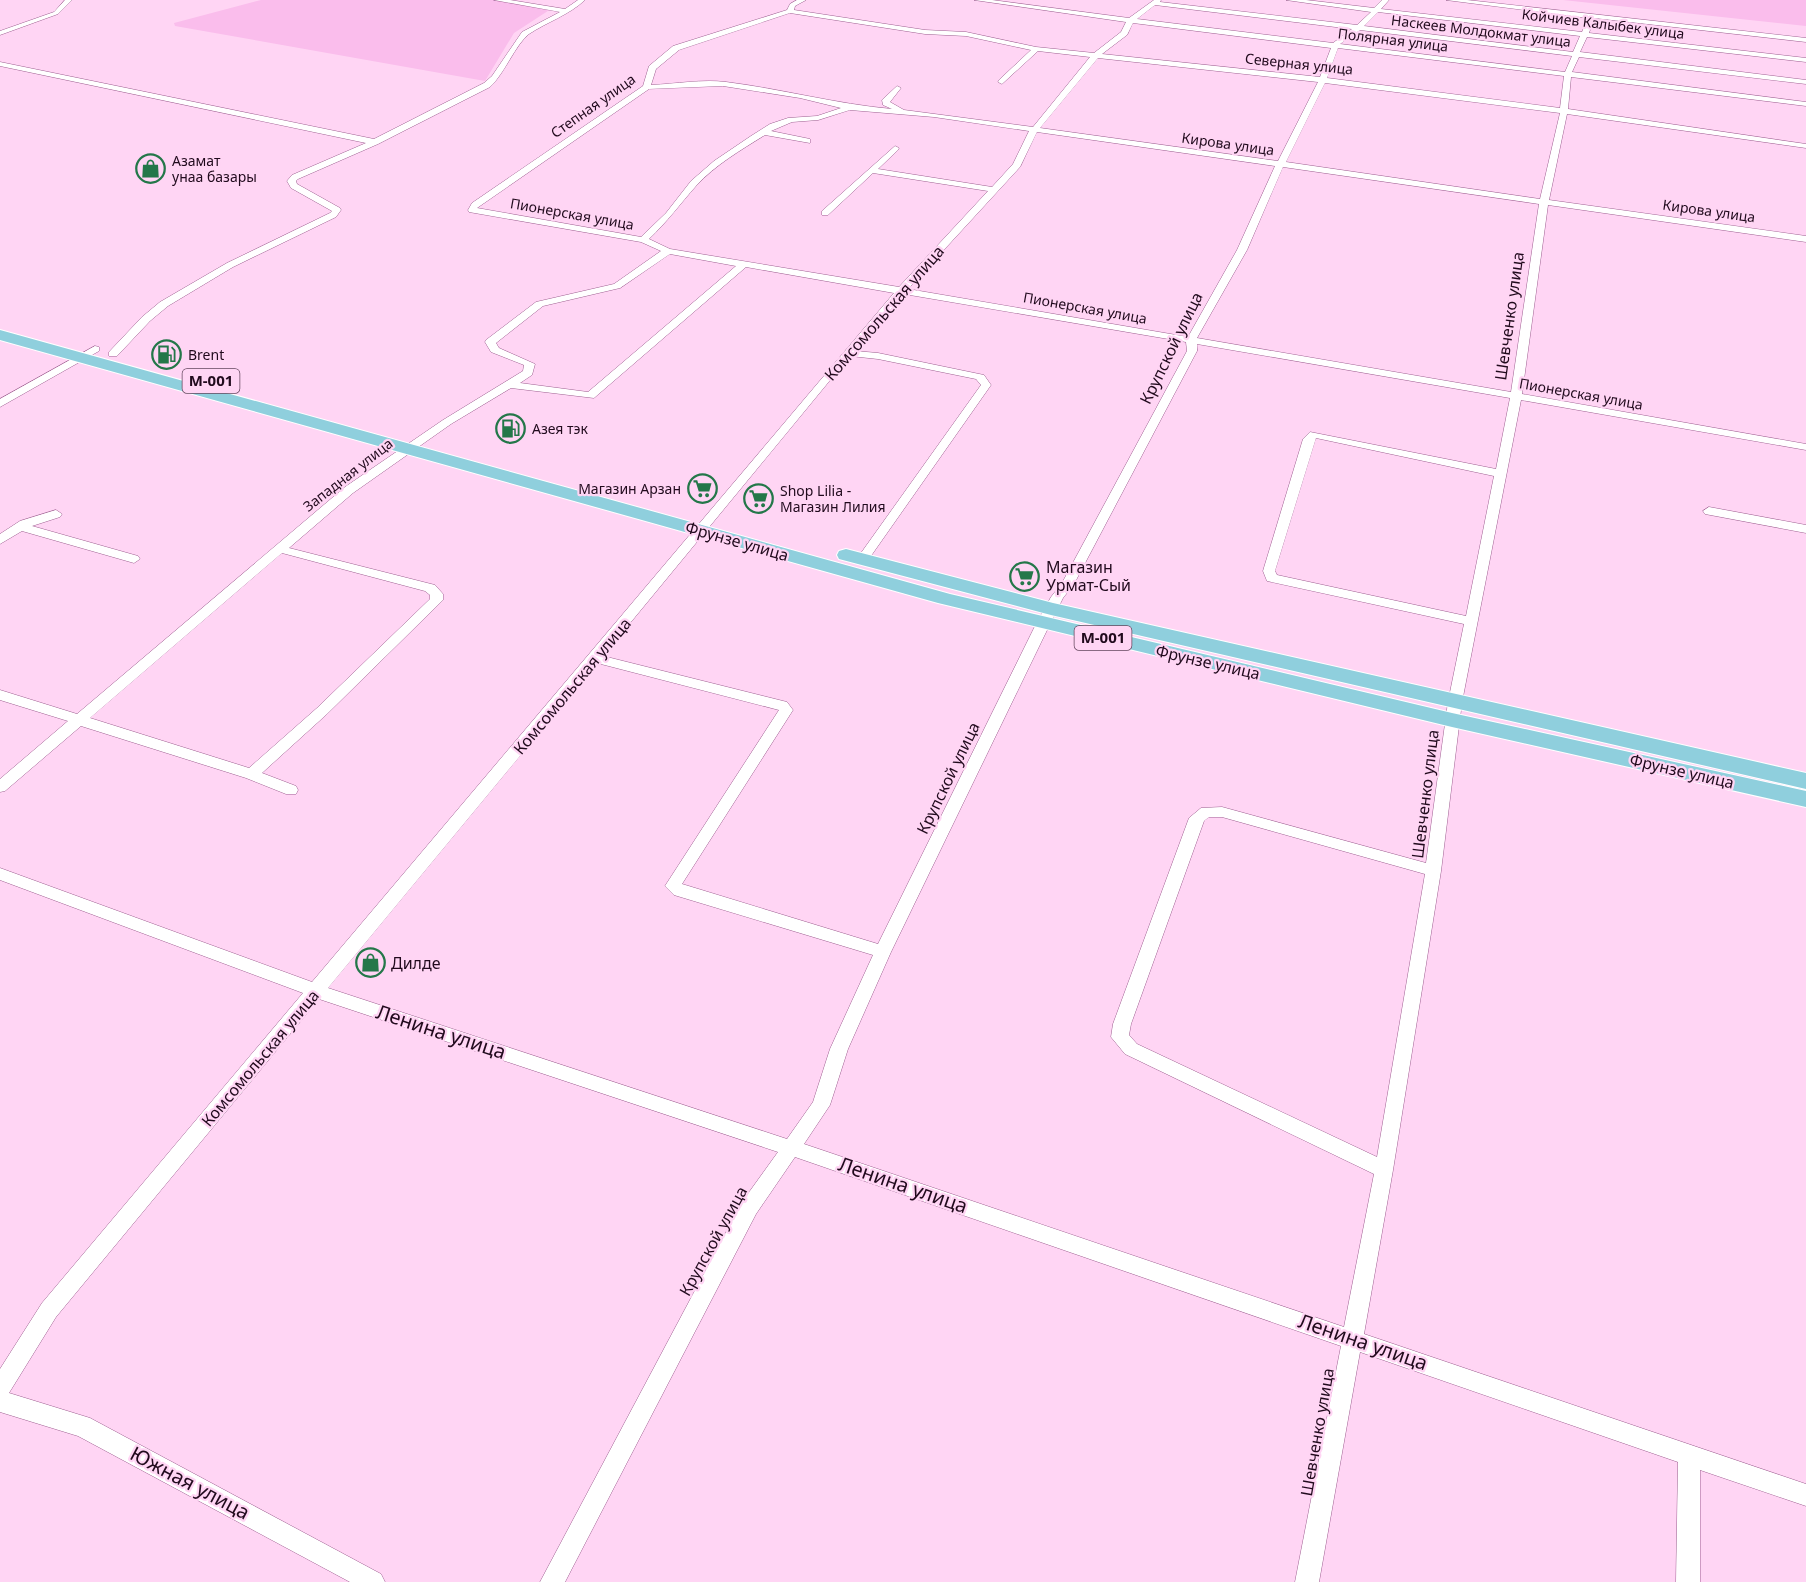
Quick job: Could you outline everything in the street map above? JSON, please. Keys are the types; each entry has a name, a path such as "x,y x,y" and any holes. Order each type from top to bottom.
{"main road":[{"name":"M-001","path":"0,322 194,376 414,444"},
{"name":"M-001","path":"0,335 178,385 414,444"},
{"path":"178,385 194,376"},
{"name":"Фрунзе улица","path":"414,444 704,524 945,599 1047,616 1454,711 1806,799"},
{"name":"Фрунзе улица","path":"704,524 862,560 1047,616"},
{"name":"Фрунзе улица","path":"1454,711 1806,781"}],"street":[{"path":"0,33 56,13 69,0"},
{"path":"497,0 567,11"},
{"path":"113,354 146,319 164,304 230,265 333,215 337,210 334,207 303,192 291,181 295,177 375,142 487,85 495,78 525,34 582,0"},
{"path":"790,11 792,5 803,0"},
{"name":"Полярная улица","path":"977,0 1806,104"},
{"name":"Койчиев Калыбек улица","path":"1289,0 1381,6 1584,34 1806,60"},
{"path":"1449,0 1806,40"},
{"name":"Комсомольская улица","path":"0,1388 49,1310 595,658 704,524 901,291 1017,165 1034,130 1096,56 1124,33 1130,21 1156,2"},
{"name":"Наскеев Молдокмат улица","path":"1156,2 1806,82"},
{"path":"1336,45 1381,6"},
{"name":"Северная улица","path":"790,11 925,32 966,34 1036,49 1323,80 1564,111 1806,146"},
{"name":"Степная улица","path":"475,205 647,87 652,68 676,48 790,11"},
{"name":"Шевченко улица","path":"1307,1582 1384,1170 1433,871 1454,711 1516,396 1544,201 1564,111 1568,73 1592,16"},
{"name":"Крупской улица","path":"552,1582 749,1208 821,1105 839,1049 883,952 1047,616 1068,584 1192,351 1191,340 1242,250 1280,165 1323,80 1336,45"},
{"path":"1002,82 1036,49"},
{"path":"0,64 375,142"},
{"name":"Кирова улица","path":"647,87 723,84 789,94 849,108 904,112 1806,239"},
{"path":"897,88 886,100 886,104 904,112"},
{"path":"642,240 669,215 694,183 717,163 773,126 791,120 818,118 849,108"},
{"path":"764,132 807,141"},
{"path":"825,213 895,148"},
{"path":"871,170 995,190"},
{"name":"Пионерская улица","path":"475,205 472,210 642,240 668,251 1806,447"},
{"name":"Западная улица","path":"0,787 349,489 414,444 528,373 530,364 495,350 490,342 497,336 540,304 617,286 668,251"},
{"path":"507,384 590,396 744,264"},
{"path":"0,404 94,349"},
{"path":"847,353 878,356 980,377 986,385 862,560"},
{"path":"1470,621 1272,578 1269,570 1309,439 1314,434 1502,474"},
{"path":"1709,511 1806,529"},
{"path":"0,540 36,518 56,514"},
{"path":"20,526 134,559"},
{"path":"251,774 322,711 435,600 437,594 430,588 280,549"},
{"path":"595,658 782,705 786,710 673,886 680,891 883,952"},
{"path":"0,694 251,774 291,790"},
{"path":"1384,1170 1131,1049 1120,1037 1122,1024 1197,818 1206,812 1222,812 1433,871"},
{"name":"Ленина улица","path":"0,874 317,991 791,1148 1806,1495"},
{"name":"Южная улица","path":"0,1401 82,1426 373,1582"},
{"path":"1688,1582 1689,1454"}],"shaded area":[{"path":"261,0 502,0 554,7 514,33 485,81 175,26 174,23"},
{"path":"1563,0 1806,0 1806,26"}],"place":[{"name":"Азамат унаа базары","path":"151,169"},
{"name":"Brent","path":"167,355"},
{"name":"Азея тэк","path":"511,429"},
{"name":"Магазин Арзан","path":"702,489"},
{"name":"Shop Lilia - Магазин Лилия","path":"759,499"},
{"name":"Магазин Урмат-Сый","path":"1025,576"},
{"name":"Дилде","path":"370,963"}]}
